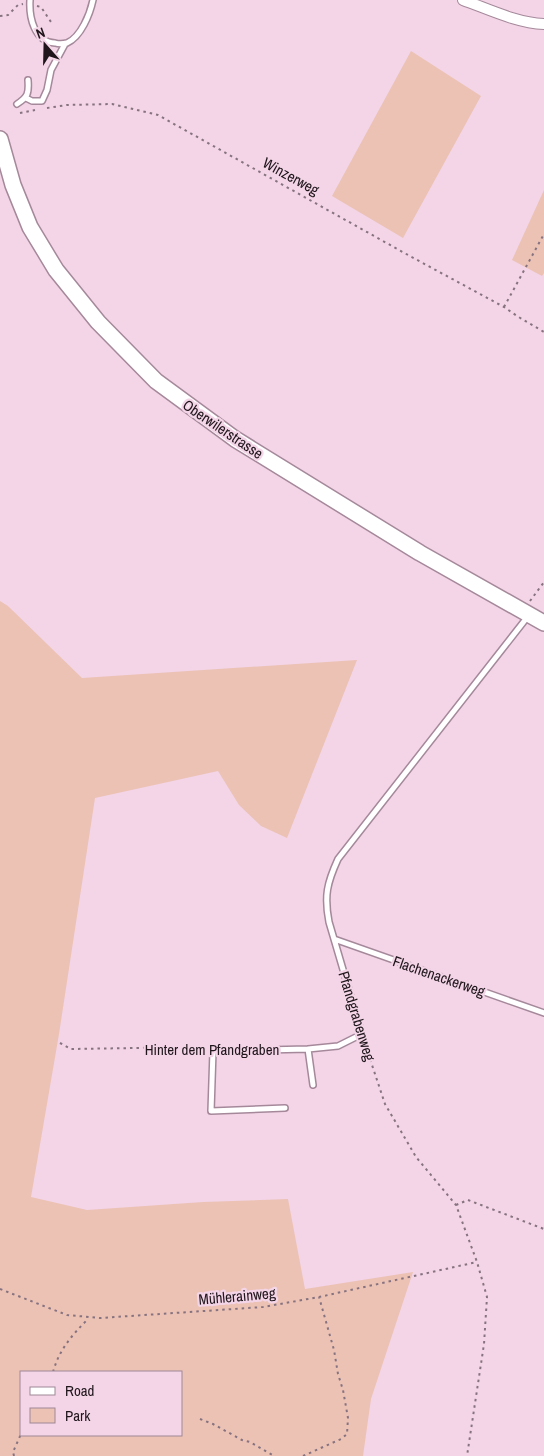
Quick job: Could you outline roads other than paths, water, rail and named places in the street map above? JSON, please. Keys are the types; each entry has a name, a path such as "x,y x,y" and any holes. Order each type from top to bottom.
{"street":[{"path":"463,0 502,15 535,24 544,24"},
{"name":"Oberwilerstrasse","path":"0,139 13,185 30,227 56,270 98,322 156,381 235,439 420,553 544,623"}],"lane":[{"path":"30,0 30,15 37,34 52,43 66,44"},
{"path":"26,98 32,101 42,101 47,90 51,70 66,44 77,36 93,0"},
{"path":"18,104 26,98 28,80"},
{"name":"Pfandgrabenweg","path":"362,1034 326,908 326,892 329,879 338,859 526,613"},
{"name":"Flachenackerweg","path":"334,939 544,1013"},
{"name":"Hinter dem Pfandgraben","path":"285,1108 211,1111 213,1050 308,1049 338,1046 362,1034"},
{"path":"308,1049 312,1085"}]}
